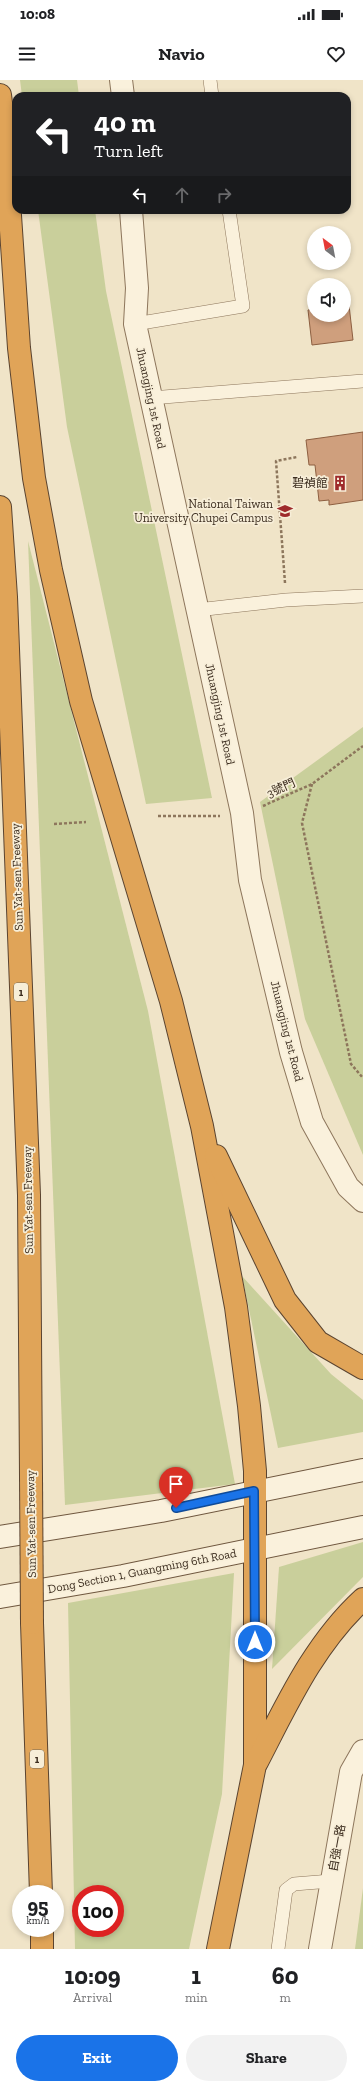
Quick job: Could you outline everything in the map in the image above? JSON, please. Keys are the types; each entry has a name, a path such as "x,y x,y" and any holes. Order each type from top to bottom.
{"highway":[{"path":"0,95 4,126 19,348 34,478 51,570 82,700 169,994 202,1126 236,1306 249,1406 254,1471 255,1765 218,1949"},
{"name":"Sun Yat-sen Freeway","path":"0,507 6,597 29,1195 32,1623 41,1885"},
{"path":"202,1126 255,1240 285,1300 318,1342 363,1368"},
{"path":"255,1765 311,1659 346,1614 363,1599"},
{"path":"42,1937 42,1949"}],"street":[{"path":"121,80 122,92"},
{"name":"Jhuangjing 1st Road","path":"131,214 137,288 135,324 242,813 250,880 291,1052 312,1122 348,1187 363,1201"},
{"path":"6,1536 161,1511 363,1470"},
{"name":"Dong Section 1, Guangming 6th Road","path":"8,1596 123,1576 363,1527"},
{"name":"自強一路","path":"320,1949 351,1772 363,1751"}],"lane":[{"path":"210,80 212,92"},
{"path":"135,324 243,306 230,214"},
{"path":"151,398 363,381"},
{"path":"197,610 286,600 363,596"},
{"path":"278,1949 286,1890 294,1884 331,1882"}],"path":[{"path":"286,600 276,461 296,457"},
{"name":"3號門","path":"257,808 312,784 363,746"},
{"path":"312,784 302,823 351,1064 363,1078"},
{"path":"158,816 221,816"},
{"path":"54,824 86,822"}],"green space":[{"path":"20,80 77,80 78,92 22,92"},
{"path":"39,214 96,214 106,291 212,798 146,804 67,427"},
{"path":"28,541 148,1011 235,1484 65,1505"},
{"path":"363,727 363,1155 305,1019 260,802"},
{"path":"242,1276 331,1374 363,1400 363,1432 278,1448"},
{"path":"363,1542 363,1577 272,1669 279,1567"},
{"path":"234,1573 222,1794 189,1949 75,1949 75,1937 124,1937 124,1885 74,1885 68,1603"},
{"path":"363,1888 363,1949 355,1949"}],"building":[{"path":"309,322 351,322 353,340 312,345"},
{"name":"碧禎館","path":"363,432 363,500 329,505 329,500 319,501 315,465 309,465 306,440"}],"place":[{"name":"碧禎館","path":"340,483"},
{"name":"National Taiwan University Chupei Campus","path":"285,511"}],"route":[{"path":"176,1508 254,1491 255,1642"}]}
